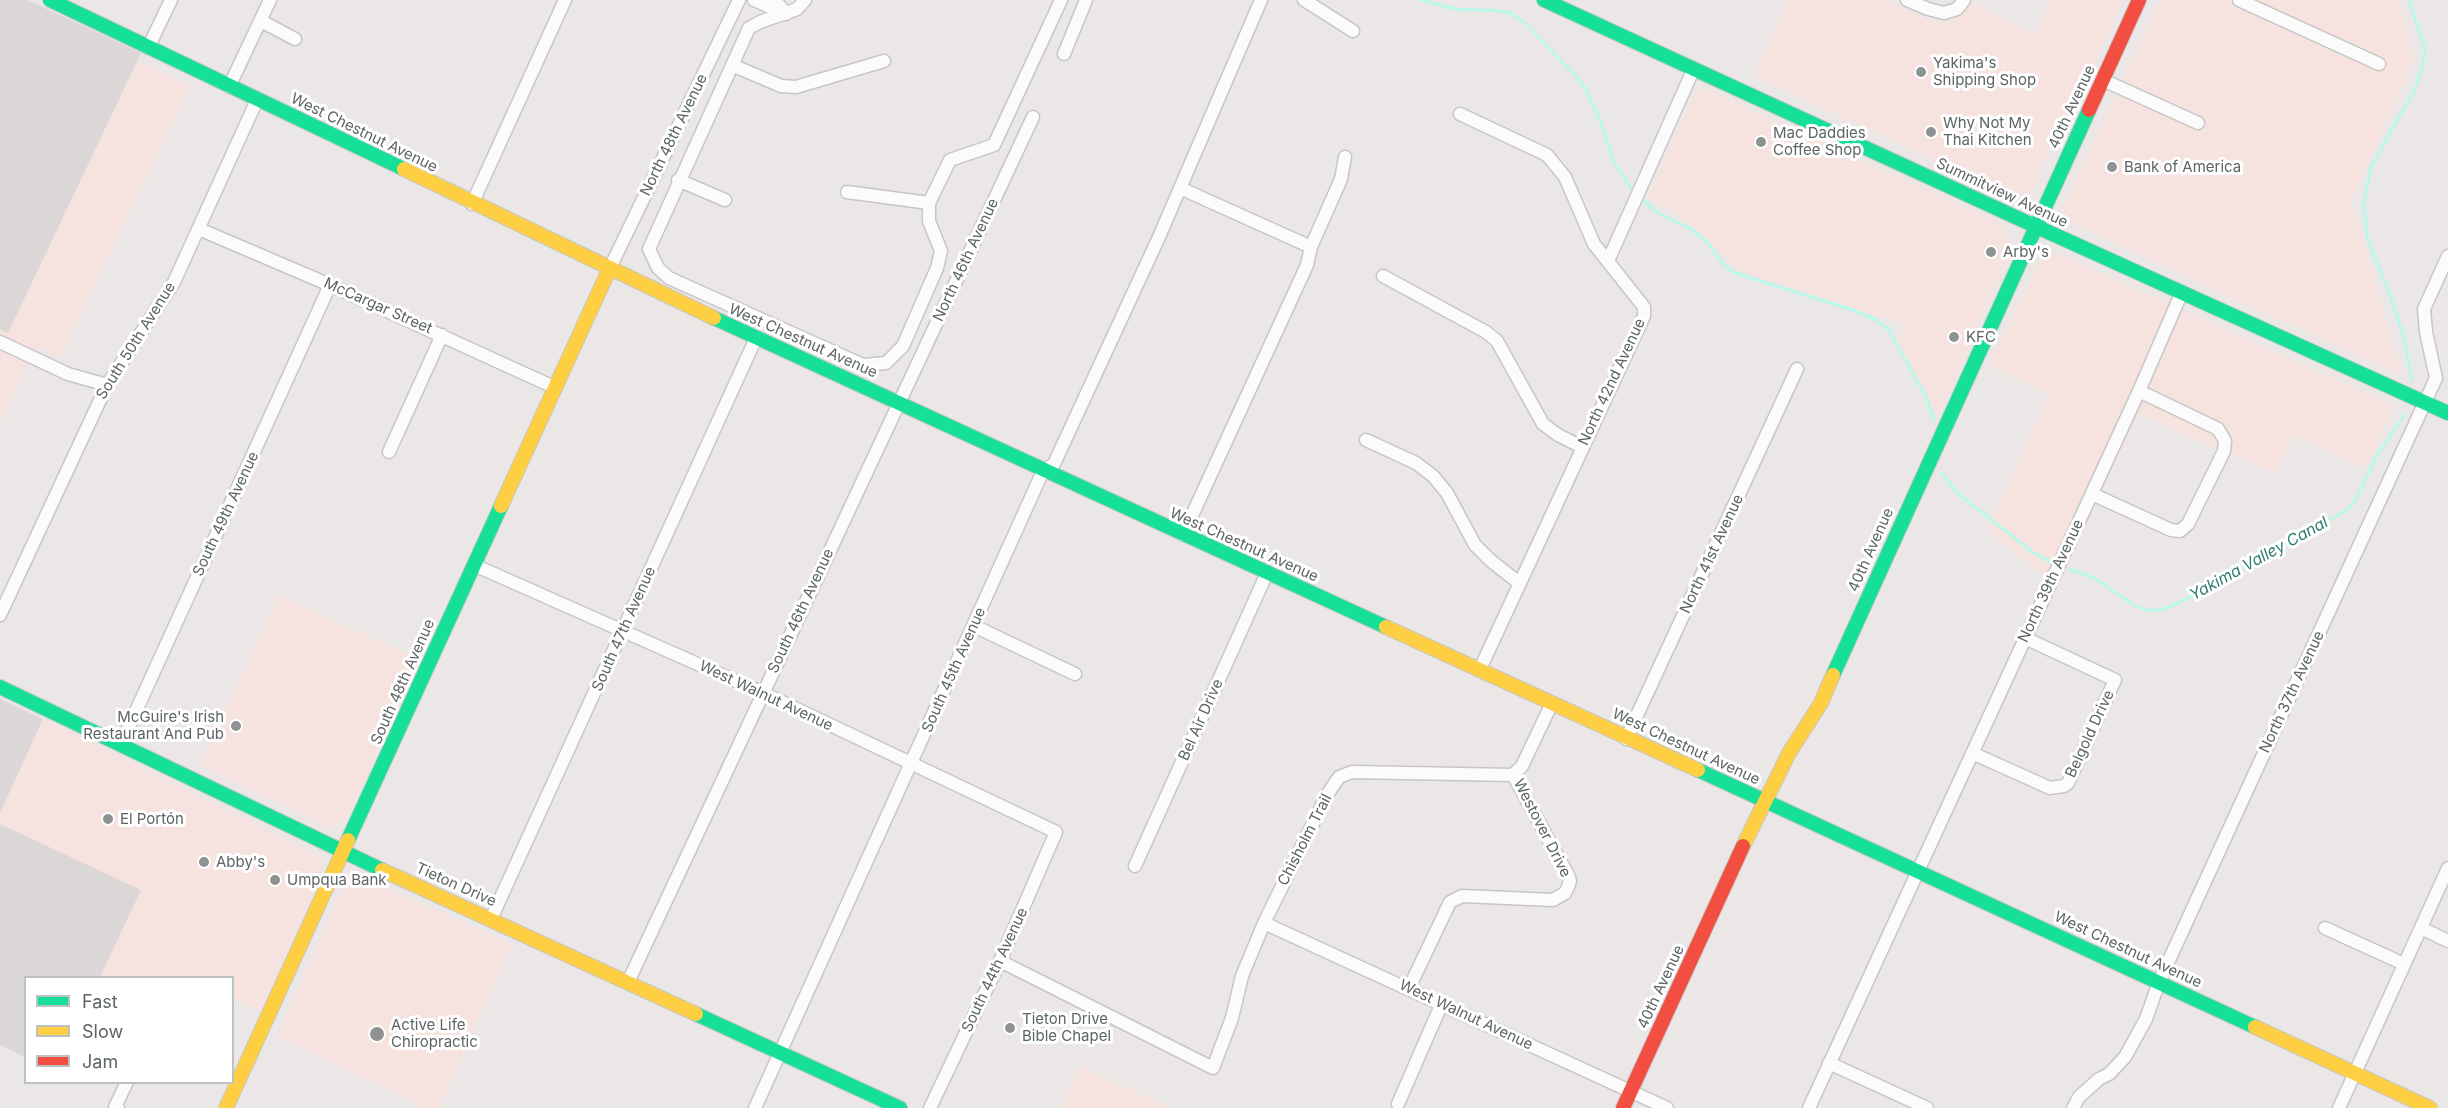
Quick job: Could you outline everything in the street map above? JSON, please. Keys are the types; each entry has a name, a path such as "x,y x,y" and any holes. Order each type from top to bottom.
{"street":[{"path":"148,48 171,0"},
{"path":"229,87 270,0"},
{"path":"472,204 565,0"},
{"name":"North 48th Avenue","path":"609,270 740,0"},
{"path":"754,0 786,14"},
{"path":"769,0 779,5 786,14"},
{"path":"805,0 797,9 749,28 678,180 649,249 658,268 669,278 862,365 886,363 903,346 937,268 941,250 929,221 929,203 950,160 994,145 1061,0"},
{"path":"1064,54 1086,0"},
{"name":"South 45th Avenue","path":"755,1108 1043,471 1054,464 1159,237 1261,0"},
{"path":"1304,0 1353,31"},
{"name":"Summitview Avenue","path":"1544,0 2448,413"},
{"path":"1907,0 1944,13 1963,3"},
{"name":"40th Avenue","path":"1623,1108 1764,801 1789,753 1821,703 2139,0"},
{"path":"2239,0 2379,64"},
{"name":"West Chestnut Avenue","path":"58,2 148,48 609,270 2430,1108"},
{"path":"1053,20 1073,29"},
{"path":"261,21 295,39"},
{"path":"732,65 781,86 796,87 884,61"},
{"path":"1608,261 1694,68"},
{"path":"2103,80 2198,123"},
{"name":"South 50th Avenue","path":"0,615 107,385 174,282 256,100"},
{"name":"North 42nd Avenue","path":"1460,114 1547,155 1565,177 1594,244 1644,307 1644,316 1480,669"},
{"name":"North 46th Avenue","path":"899,403 1033,117"},
{"path":"1183,535 1307,264 1311,247 1341,179 1345,157"},
{"path":"678,180 725,200"},
{"path":"1180,188 1311,247"},
{"path":"847,192 929,203"},
{"name":"McCargar Street","path":"199,229 330,285 556,388"},
{"name":"North 37th Avenue","path":"2073,1108 2079,1097 2100,1078 2109,1074 2125,1057 2146,1019 2159,982 2436,378 2426,332 2424,309 2448,256"},
{"name":"South 48th Avenue","path":"226,1108 609,270"},
{"path":"1383,276 1486,332 1497,341 1543,424 1582,447"},
{"name":"South 49th Avenue","path":"121,744 330,285"},
{"name":"North 39th Avenue","path":"1809,1108 2092,494 2182,292"},
{"path":"389,452 442,335"},
{"name":"South 47th Avenue","path":"491,919 756,338"},
{"path":"0,342 68,374 107,385"},
{"name":"North 41st Avenue","path":"1626,739 1797,369"},
{"path":"2092,494 2171,530 2180,531 2188,524 2224,451 2225,441 2218,429 2139,391"},
{"name":"South 46th Avenue","path":"628,982 899,403"},
{"path":"1366,440 1416,463 1433,476 1447,493 1475,545 1519,583"},
{"name":"West Walnut Avenue","path":"474,565 763,693 1056,832"},
{"name":"Bel Air Drive","path":"1135,866 1267,573"},
{"path":"974,626 1075,674"},
{"name":"Belgold Drive","path":"1972,753 2050,788 2064,786 2068,783 2115,680 2025,638"},
{"name":"Tieton Drive","path":"0,687 344,852 900,1108"},
{"name":"Westover Drive","path":"1409,988 1450,902 1462,896 1553,900 1565,892 1568,887 1570,880 1568,875 1513,775 1522,766 1552,703"},
{"name":"Chisholm Trail","path":"1000,961 1213,1068 1232,1018 1242,976 1264,923 1327,795 1339,777 1352,772 1513,775"},
{"name":"South 44th Avenue","path":"930,1108 1000,961 1056,832"},
{"path":"2339,1108 2448,868"},
{"name":"West Walnut Avenue","path":"1264,923 1667,1108"},
{"path":"2325,928 2404,964"},
{"path":"2421,928 2448,941"},
{"path":"1398,1104 1442,1003"},
{"path":"1829,1063 1927,1108"},
{"path":"118,1108 115,1107 126,1084"}],"shaded area":[{"path":"0,0 28,0 141,53 8,333 0,329"},
{"path":"1789,0 1887,0 1931,21 1949,23 1963,13 1970,2 2035,34 2050,0 2123,0 2077,105 2063,117 2031,192 2011,197 1754,75"},
{"path":"2160,0 2399,0 2414,61 2351,200 2402,376 2073,224 2061,212"},
{"path":"138,61 190,86 60,358 36,347 0,423 0,329 8,333"},
{"path":"1698,86 2004,225 2011,249 1938,417 1898,341 1904,324 1739,271 1695,227 1648,196"},
{"path":"2055,252 2394,406 2366,468 2294,435 2275,473 2138,414 2058,587 1987,531 2049,394 1988,366 2043,254"},
{"path":"279,595 420,660 345,821 329,828 200,765"},
{"path":"0,699 43,719 0,813"},
{"path":"43,719 322,857 323,872 260,1012 234,999 234,976 186,976 179,973 178,976 100,976 141,890 0,824 0,813"},
{"path":"0,824 141,890 100,976 24,976 24,1057 0,1045"},
{"path":"355,874 512,944 439,1108 425,1108 277,1036 347,879"},
{"path":"1080,1066 1168,1107 1168,1108 1061,1108"}],"waterway":[{"name":"Yakima Valley Canal","path":"1420,0 1456,9 1501,11 1512,14 1524,22 1585,88 1600,120 1615,164 1631,188"},
{"name":"Yakima Valley Canal","path":"2409,0 2425,48 2423,64 2415,89 2371,167 2364,202 2368,240 2403,334 2412,380"},
{"name":"Yakima Valley Canal","path":"1643,200 1658,213 1693,230 1708,243 1724,265 1735,273 1850,309 1876,320 1888,329 1926,396 1934,421"},
{"name":"Yakima Valley Canal","path":"2070,569 2094,578 2145,610 2161,610 2180,602 2347,510 2355,501 2378,454 2405,414"},
{"name":"Yakima Valley Canal","path":"1942,473 1956,492 2032,552 2051,562"}],"traffic: fast":[{"path":"50,0 404,169"},
{"path":"1544,0 2035,226"},
{"path":"1833,675 2089,110"},
{"path":"2035,226 2448,413"},
{"path":"714,318 1386,627"},
{"path":"348,840 501,506"},
{"path":"0,687 382,870"},
{"path":"1698,770 2255,1027"},
{"path":"696,1014 900,1108"}],"traffic: slow":[{"path":"404,169 714,318"},
{"path":"501,506 609,270"},
{"path":"1386,627 1698,770"},
{"path":"1743,846 1789,753 1821,703 1833,675"},
{"path":"226,1108 348,840"},
{"path":"382,870 696,1014"},
{"path":"2255,1027 2430,1108"}],"traffic: jam":[{"path":"2089,110 2139,0"},
{"path":"1623,1108 1743,846"}],"place":[{"name":"Yakima's Shipping Shop","path":"1921,72"},
{"name":"Why Not My Thai Kitchen","path":"1931,132"},
{"name":"Mac Daddies Coffee Shop","path":"1761,142"},
{"name":"Bank of America","path":"2112,167"},
{"name":"Arby's","path":"1991,252"},
{"name":"KFC","path":"1954,337"},
{"name":"McGuire's Irish Restaurant And Pub","path":"236,726"},
{"name":"El Portón","path":"108,819"},
{"name":"Abby's","path":"204,862"},
{"name":"Umpqua Bank","path":"275,880"},
{"name":"Tieton Drive Bible Chapel","path":"1010,1028"},
{"name":"Active Life Chiropractic","path":"377,1034"}]}
